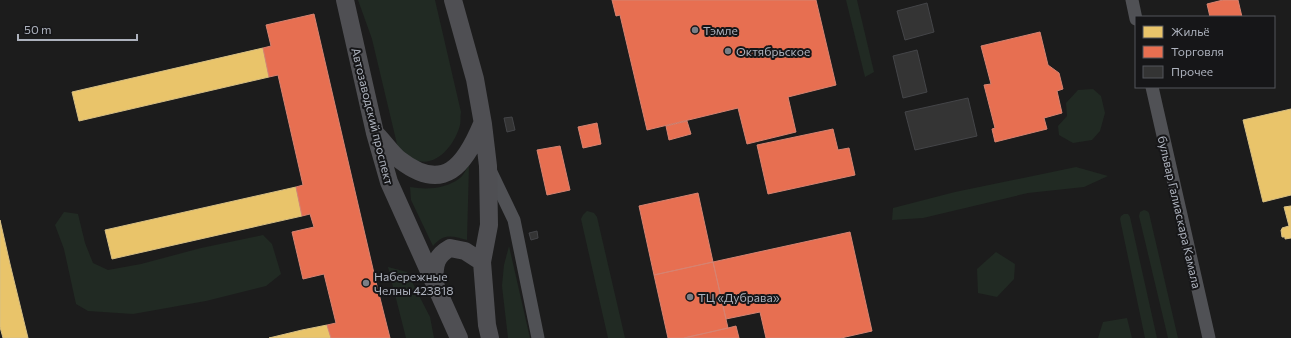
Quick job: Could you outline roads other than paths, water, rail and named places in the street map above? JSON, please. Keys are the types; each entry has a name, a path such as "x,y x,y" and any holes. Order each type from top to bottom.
{"street":[{"name":"Автозаводский проспект","path":"345,0 375,133 388,182 459,338"},
{"path":"453,0 475,79 483,124 488,166 489,225 482,262 487,325 490,338"},
{"path":"1132,0 1135,16"},
{"name":"бульвар Галиаскара Камала","path":"1152,88 1209,338"},
{"path":"375,133 399,160 417,171 433,176 450,171 463,160 473,146 483,124"},
{"path":"488,166 514,220 538,338"},
{"path":"434,282 436,261 444,251 450,248 465,251 482,262"}],"place":[{"name":"Тэмле","path":"695,30"},
{"name":"Октябрьское","path":"728,51"},
{"name":"Набережные Челны 423818","path":"366,283"},
{"name":"ТЦ «Дубрава»","path":"690,297"}]}
